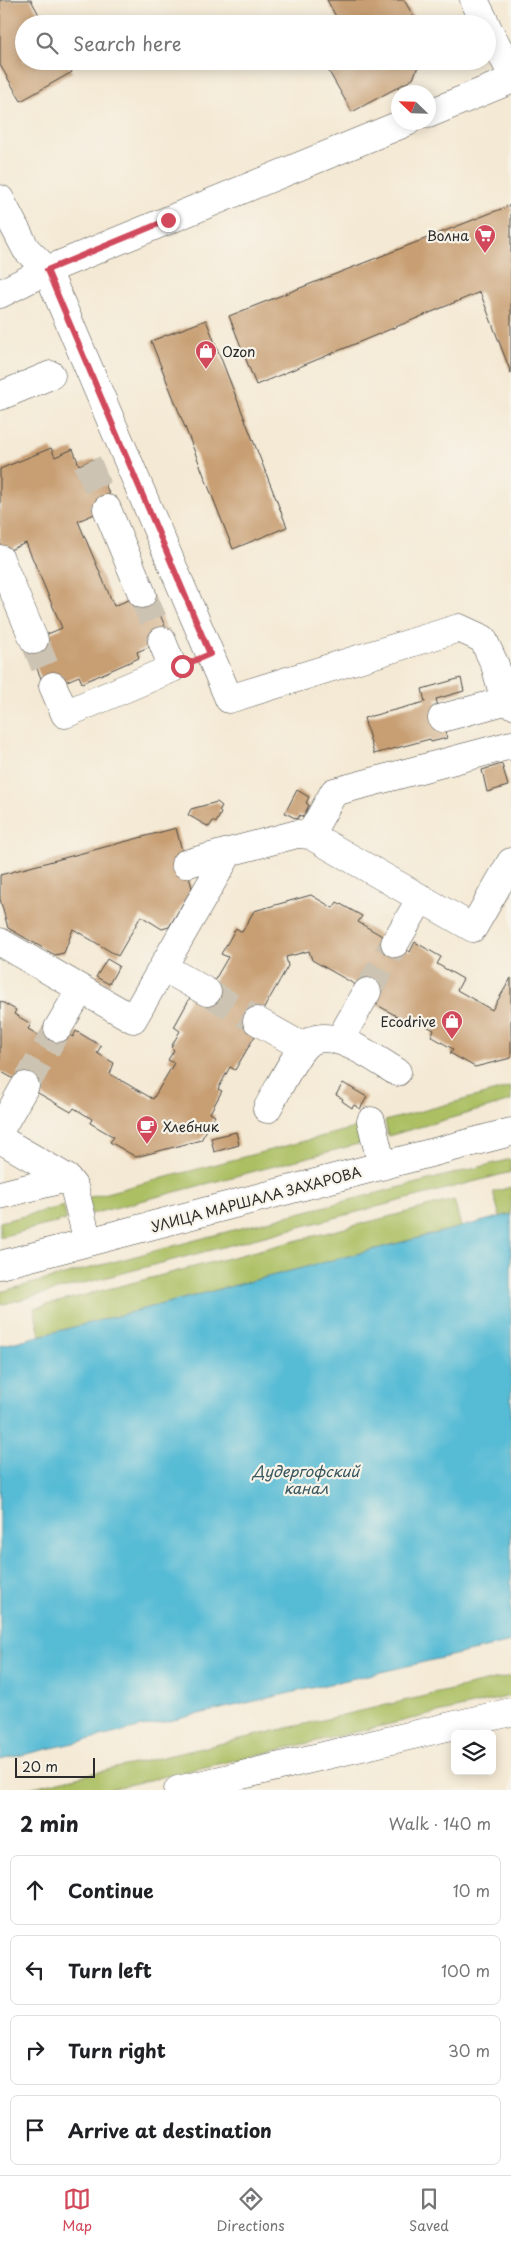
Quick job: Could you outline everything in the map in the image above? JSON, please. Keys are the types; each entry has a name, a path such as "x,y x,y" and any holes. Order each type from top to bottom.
{"street":[{"path":"474,0 482,15"},
{"path":"496,43 511,72"},
{"path":"436,111 511,80"},
{"path":"0,294 47,270 391,129"},
{"path":"0,199 26,249 47,270 229,699 459,628 483,639 495,665 506,697 440,711"},
{"path":"0,396 51,375"},
{"path":"107,509 142,594"},
{"path":"0,560 34,640"},
{"path":"162,641 173,668"},
{"path":"53,686 65,714 210,654"},
{"path":"310,834 334,792 511,744"},
{"path":"186,864 297,834 310,834 473,928 511,862"},
{"path":"0,942 133,1019 229,852"},
{"path":"395,943 421,898"},
{"path":"163,967 207,992"},
{"path":"58,1028 81,989"},
{"path":"340,1039 367,992"},
{"path":"257,1021 303,1047"},
{"path":"267,1109 303,1047 320,1038 340,1039 397,1072"},
{"path":"0,1130 25,1086"},
{"path":"371,1121 382,1166"},
{"name":"УЛИЦА МАРШАЛА ЗАХАРОВА","path":"0,1265 511,1132"},
{"path":"0,1138 67,1178 74,1187 88,1242"},
{"path":"0,1196 67,1178"},
{"path":"178,1790 511,1712"}],"green space":[{"path":"511,1087 511,1101 388,1136 385,1121"},
{"path":"358,1127 362,1143 91,1214 87,1198"},
{"path":"511,1159 511,1172 0,1305 0,1292"},
{"path":"511,1187 511,1214 500,1217 493,1192"},
{"path":"454,1200 461,1227 40,1336 34,1308"},
{"path":"64,1206 66,1220 0,1237 0,1222"},
{"path":"511,1676 511,1696 106,1790 21,1790"}],"water":[{"name":"Дудергофский канал","path":"511,1214 511,1642 0,1760 0,1346"}],"building":[{"path":"0,0 31,0 39,15 15,15 15,70 71,70 72,72 21,101 0,65"},
{"path":"327,0 404,0 413,15 335,15"},
{"path":"328,70 416,70 413,79 402,85 391,85 391,91 352,112"},
{"path":"511,205 511,373 480,292 256,385 229,316"},
{"path":"206,320 287,527 233,549 151,341"},
{"path":"51,448 55,457 73,449 79,465 95,459 114,506 78,521 114,606 150,591 170,638 137,652 139,658 82,683 79,676 46,690 26,643 62,628 26,543 0,554 0,469"},
{"path":"461,678 464,691 436,699 447,738 431,742 430,739 374,754 364,718 425,702 422,689"},
{"path":"502,764 508,786 487,792 482,770"},
{"path":"297,790 309,797 306,803 309,805 303,817 300,815 297,819 285,813"},
{"path":"217,802 222,806 219,811 221,813 216,823 213,821 209,827 188,815 191,809"},
{"path":"176,828 192,888 169,927 162,929 141,916 118,956 73,929 64,953 55,955 8,928 0,899 0,875"},
{"path":"311,895 333,908 337,902 362,916 358,922 410,952 415,942 441,957 437,964 463,979 457,990 492,1010 511,978 511,1058 475,1067 450,1053 453,1049 431,1036 434,1030 413,1019 410,1024 374,1003 377,997 312,960 309,951 286,957 288,966 251,1031 256,1034 235,1070 230,1067 218,1089 222,1091 210,1113 215,1116 201,1140 136,1157 110,1142 114,1137 90,1123 92,1119 74,1108 71,1112 0,1071 0,1001 16,1010 14,1014 31,1024 28,1029 40,1036 45,1027 56,1027 73,1037 76,1031 101,1046 97,1053 114,1063 110,1074 153,1099 174,1063 168,1060 174,1050 171,1047 180,1031 174,1027 191,996 202,1002 228,957 221,954 236,928 242,932 254,911"},
{"path":"107,959 119,966 109,984 96,977"},
{"path":"343,1083 367,1097 360,1109 354,1105 352,1108 336,1095"},
{"path":"236,1132 239,1145 214,1152 211,1138"}],"tunnel":[{"path":"87,462 107,509"},
{"path":"142,594 162,641"},
{"path":"34,640 53,686"},
{"path":"367,992 395,943"},
{"path":"207,992 257,1021"},
{"path":"25,1086 58,1028"}],"place":[{"name":"Волна","path":"485,254"},
{"name":"Ozon","path":"206,370"},
{"name":"Ecodrive","path":"452,1040"},
{"name":"Хлебник","path":"147,1145"}],"route":[{"path":"168,220 47,270 210,654 182,666"}]}
